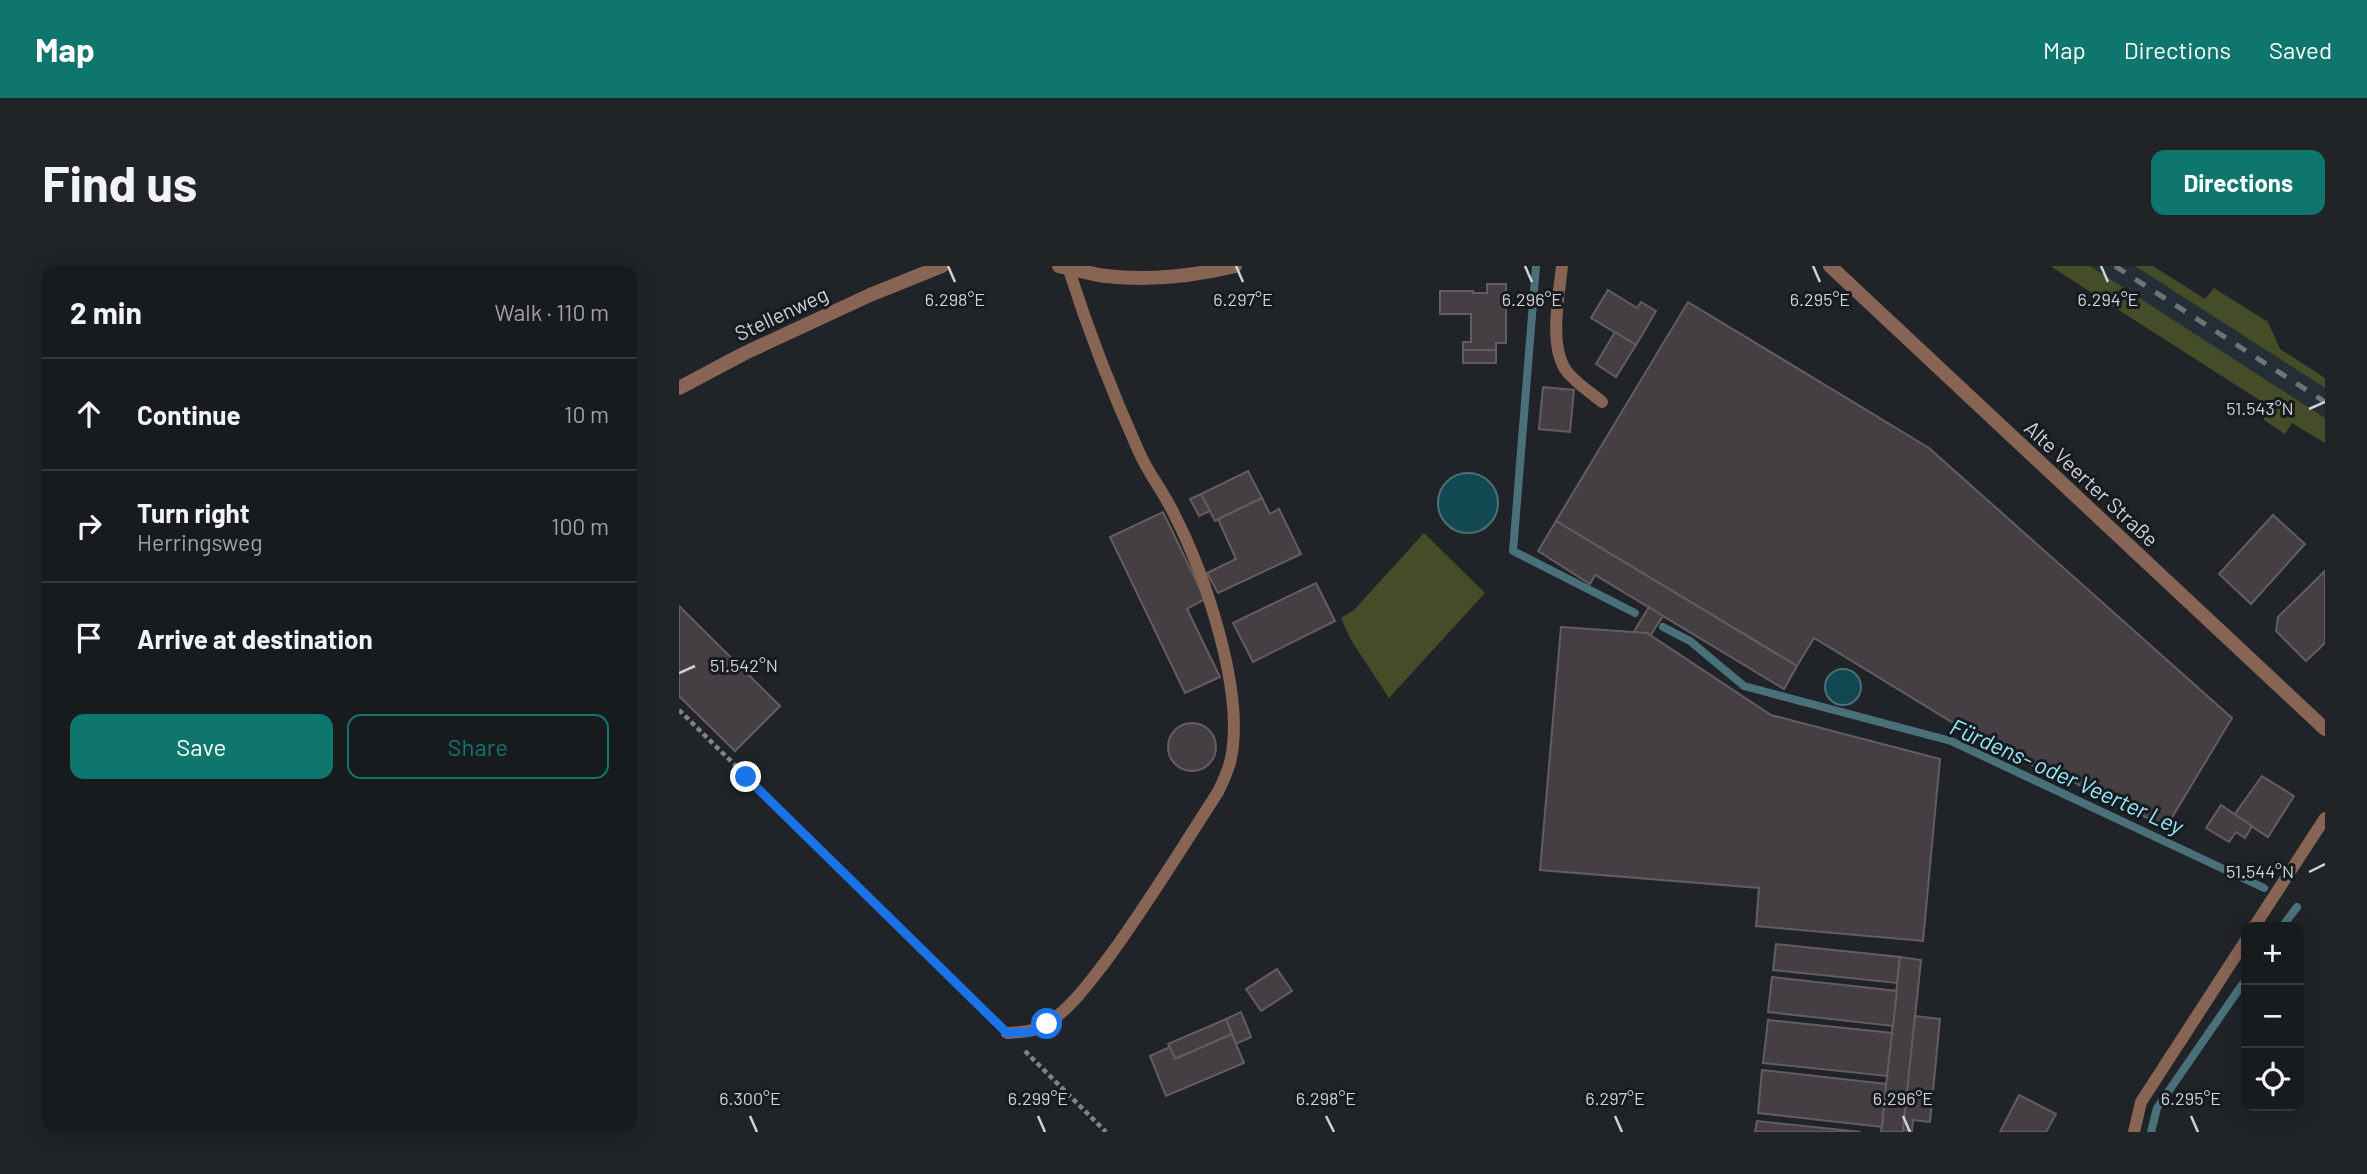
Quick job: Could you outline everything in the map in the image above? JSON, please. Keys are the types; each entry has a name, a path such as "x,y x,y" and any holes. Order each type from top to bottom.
{"street":[{"name":"Stellenweg","path":"679,388 745,353 833,312 942,266"},
{"path":"1063,267 1105,276 1139,279 1235,266"},
{"name":"Alte Veerter Straße","path":"1830,266 2325,729"}],"lane":[{"path":"1562,266 1556,314 1559,355 1566,370 1602,402"},
{"path":"1007,1033 1030,1032 1047,1024 1065,1009 1090,981 1134,923 1218,792 1227,772 1233,746 1233,711 1209,594 1172,510 1139,452 1063,267"},
{"path":"2257,922 2325,818"},
{"path":"2134,1132 2141,1102 2241,948"}],"path":[{"path":"679,710 1106,1132"}],"shaded area":[{"path":"2090,266 2135,266 2325,388 2325,418"}],"green space":[{"path":"2050,266 2090,266 2325,418 2325,443 2292,423 2285,434 2264,420 2264,403"},
{"path":"2135,266 2153,266 2205,299 2214,288 2268,322 2280,349 2325,378 2325,388"},
{"path":"1424,533 1485,593 1389,698 1351,640 1341,618 1354,610"}],"water":[{"path":"1468,473 1485,478 1493,486 1498,503 1493,520 1485,528 1468,533 1451,528 1443,520 1438,503 1443,486 1451,478"},
{"path":"1843,669 1856,674 1861,687 1856,700 1843,705 1830,700 1825,687 1830,674"}],"building":[{"path":"1487,284 1506,284 1506,343 1496,343 1496,350 1463,350 1463,342 1471,342 1471,314 1440,314 1440,291 1487,293"},
{"path":"1608,290 1637,308 1641,302 1656,311 1636,345 1591,318"},
{"path":"1688,302 1929,448 2232,718 2165,829 2116,799 2112,805 2064,776 2060,782 2011,753 2009,757 1814,638 1797,666 1556,521"},
{"path":"1615,332 1636,345 1616,377 1596,364"},
{"path":"1463,350 1496,350 1496,363 1463,363"},
{"path":"1543,387 1574,390 1570,432 1539,429"},
{"path":"1248,471 1262,498 1215,521 1201,494"},
{"path":"1201,494 1210,511 1199,516 1190,499"},
{"path":"1262,498 1270,514 1279,509 1301,554 1218,593 1207,573 1236,559 1218,519"},
{"path":"1163,512 1205,599 1187,609 1220,677 1185,693 1110,537"},
{"path":"2273,515 2305,544 2251,604 2219,574"},
{"path":"1556,521 1797,666 1784,689 1595,575 1590,584 1538,551"},
{"path":"2325,571 2325,643 2306,661 2276,631 2278,617"},
{"path":"1316,583 1335,621 1253,662 1233,623"},
{"path":"679,606 780,706 735,751 679,696"},
{"path":"1649,607 1663,616 1650,636 1647,633 1633,633"},
{"path":"1561,627 1647,633 1771,715 1940,759 1923,941 1756,926 1759,888 1540,870"},
{"path":"1192,723 1209,730 1216,747 1209,764 1192,771 1175,764 1168,747 1175,730"},
{"path":"2262,776 2294,796 2268,837 2234,815"},
{"path":"2221,805 2252,826 2245,838 2236,832 2229,842 2206,828"},
{"path":"1776,944 1900,957 1897,983 1773,970"},
{"path":"1900,957 1921,960 1903,1132 1881,1132"},
{"path":"1277,969 1292,991 1261,1011 1246,989"},
{"path":"1772,977 1897,991 1893,1026 1768,1012"},
{"path":"1241,1012 1251,1037 1236,1044 1226,1019"},
{"path":"1915,1016 1940,1019 1930,1122 1913,1120 1912,1131 1903,1130"},
{"path":"1226,1019 1232,1034 1175,1059 1168,1044"},
{"path":"1768,1020 1892,1033 1887,1076 1763,1063"},
{"path":"1232,1034 1244,1063 1166,1096 1150,1056 1170,1047 1175,1059"},
{"path":"1762,1070 1886,1084 1882,1127 1758,1113"},
{"path":"2019,1095 2056,1114 2046,1132 2000,1132"},
{"path":"1757,1121 1861,1132 1755,1132"}],"waterway":[{"name":"Fürdens- oder Veerter Ley","path":"1536,266 1513,551 1635,613"},
{"name":"Fürdens- oder Veerter Ley","path":"1663,627 1690,641 1744,686 1951,741 2264,888"},
{"name":"Fürdens- oder Veerter Ley","path":"2286,922 2297,907"},
{"name":"Fürdens- oder Veerter Ley","path":"2151,1132 2157,1108 2242,985"}],"railway":[{"path":"2115,266 2325,402"}],"route":[{"path":"746,777 1007,1033 1030,1032 1047,1024"}]}
